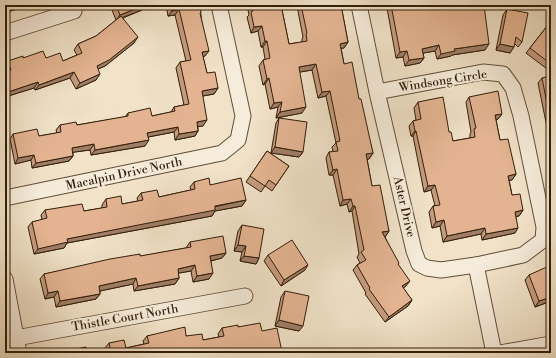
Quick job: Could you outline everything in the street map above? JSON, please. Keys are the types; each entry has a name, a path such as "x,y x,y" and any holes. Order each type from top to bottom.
{"street":[{"name":"Macalpin Drive North","path":"5,198 222,153 238,140 243,116 219,5"},
{"name":"Aster Drive","path":"359,5 377,92 414,251 419,264 427,268 441,270 476,265"},
{"path":"5,33 74,11"},
{"name":"Windsong Circle","path":"377,92 483,72 503,74 513,88 521,116 544,227 543,240 523,255 476,265"},
{"path":"476,265 494,353"},
{"path":"5,279 11,339 19,353"},
{"name":"Thistle Court North","path":"11,339 245,296"},
{"path":"500,353 551,344"}],"building":[{"path":"5,5 16,5 5,9"},
{"path":"116,5 145,5 120,15"},
{"path":"171,5 200,5 200,13 209,51 202,52 207,73 215,72 218,88 202,91 207,120 197,122 198,131 179,134 178,127 147,133 149,140 95,150 94,144 72,148 73,156 36,163 34,155 18,158 13,134 37,129 39,136 61,132 60,125 76,122 77,125 128,116 128,113 150,108 152,116 175,111 174,107 189,104 180,62 191,60 179,9 172,11"},
{"path":"252,5 281,5 289,44 307,41 307,33 301,5 341,5 348,42 340,44 344,64 352,62 359,99 361,99 373,153 366,154 372,186 380,185 389,231 382,232 399,263 398,264 410,281 402,286 412,300 389,317 369,289 370,288 357,265 366,260 361,252 364,250 355,206 353,206 351,199 343,200 337,169 333,170 329,152 338,151 336,142 340,141 330,91 322,92 316,64 299,67 306,107 280,112 282,102 274,103 269,78 267,79 263,60 270,58 267,41 265,41 262,26 254,27 251,12 253,11"},
{"path":"391,5 484,5 489,44 454,49 455,51 441,54 439,45 422,49 424,58 409,60 407,51 400,52"},
{"path":"507,9 528,13 522,42 516,37 514,47 500,44"},
{"path":"121,16 138,37 109,60 97,66 100,74 80,83 74,72 39,85 38,82 5,93 5,72 11,70 8,61 23,56 23,58 43,51 46,58 60,53 63,61 82,53 78,44 96,36"},
{"path":"551,21 551,64 530,48"},
{"path":"551,76 551,124 542,78"},
{"path":"498,91 502,114 495,115 500,140 508,139 516,174 508,176 512,195 520,194 523,210 515,212 518,228 486,234 485,228 447,236 444,220 436,222 433,206 440,205 435,185 428,186 415,131 413,121 421,119 418,102 443,97 449,132 451,132 453,141 475,137 474,129 476,128 469,97"},
{"path":"279,118 307,122 303,152 275,147"},
{"path":"267,151 289,166 276,185 269,180 265,186 250,176"},
{"path":"209,178 210,185 241,178 246,200 215,206 215,210 67,239 68,242 38,249 32,222 47,218 45,210 82,204 84,211 107,207 106,199 121,196 122,204 143,200 141,193 157,190 159,197 195,189 194,182"},
{"path":"242,225 264,229 259,258 244,256 246,246 238,245"},
{"path":"223,236 226,253 210,256 213,273 197,276 195,265 178,269 179,278 138,286 136,278 99,286 100,294 60,301 58,291 48,293 44,274 110,259 140,254 140,256 191,247 190,242"},
{"path":"292,240 308,265 284,280 268,255"},
{"path":"549,266 551,270 551,297 539,301 529,275"},
{"path":"285,291 309,296 303,326 279,320"},
{"path":"260,323 262,331 277,328 282,352 99,353 111,351 109,343 124,340 126,348 149,343 147,336 185,327 186,336 202,334 203,340 224,336 222,328"},
{"path":"86,347 87,353 71,353 71,350"}]}
